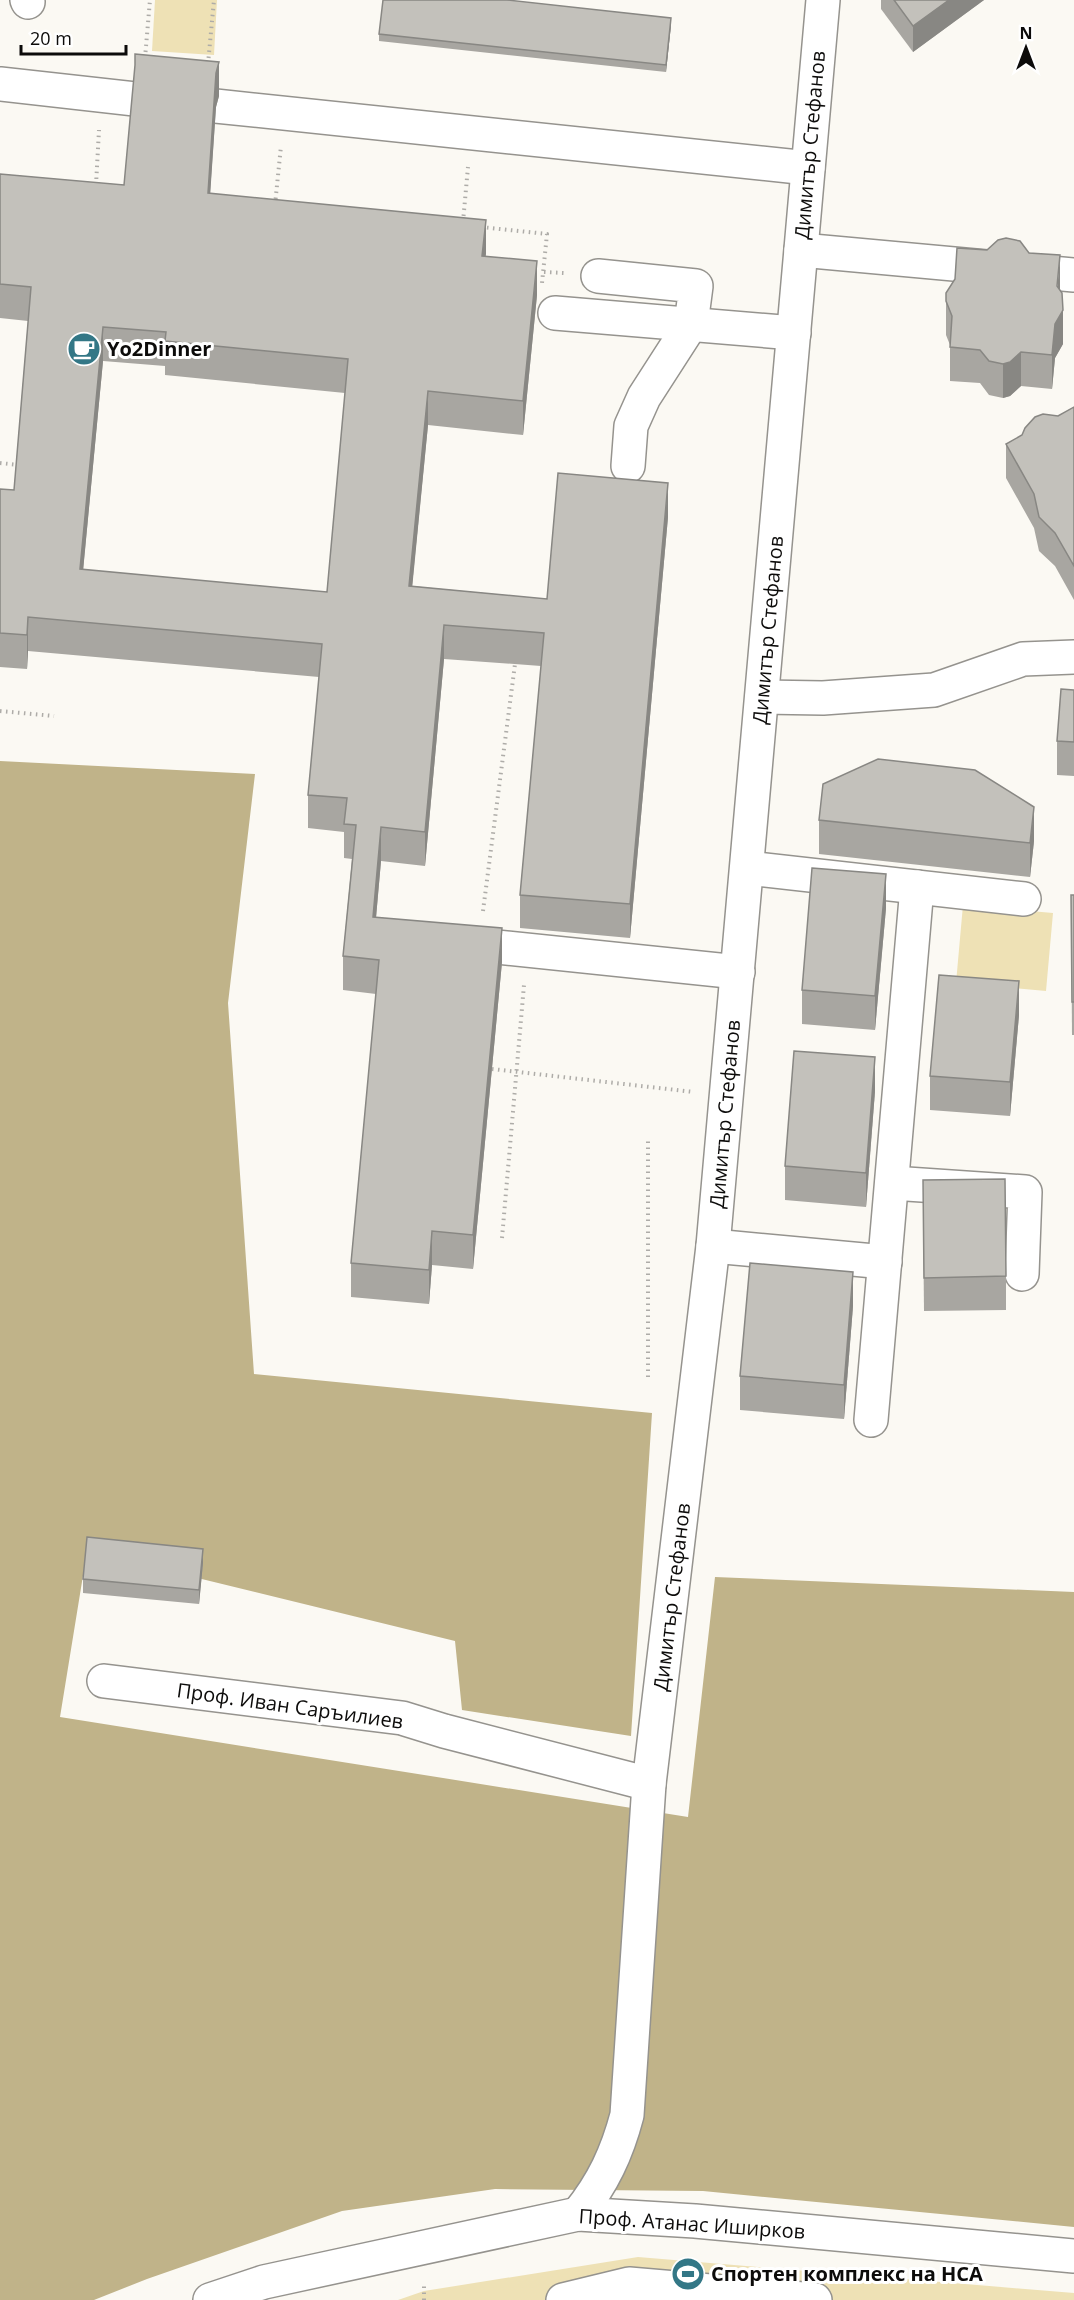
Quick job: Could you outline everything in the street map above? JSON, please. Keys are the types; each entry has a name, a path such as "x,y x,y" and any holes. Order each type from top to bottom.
{"street":[{"name":"Димитър Стефанов","path":"578,2214 590,2199 618,2148 627,2115 650,1785 713,1246 822,0"},
{"path":"0,84 135,99"},
{"path":"206,105 808,168"},
{"path":"801,250 1074,275"},
{"path":"598,276 696,286 691,324 644,397 631,426 628,466"},
{"path":"548,302 691,324 794,333"},
{"path":"762,697 824,698 934,690 1023,659 1074,657"},
{"path":"747,868 1024,899"},
{"path":"871,1420 917,887"},
{"path":"424,939 738,972"},
{"path":"870,1057 902,1060"},
{"path":"892,1183 1025,1192 1022,1274"},
{"path":"713,1246 885,1262"},
{"name":"Проф. Иван Саръилиев","path":"104,1681 402,1718 650,1785"},
{"name":"Проф. Атанас Иширков","path":"210,2300 264,2282 578,2214 695,2221 1074,2256"},
{"path":"562,2300 629,2284 698,2295 815,2300"}],"path":[{"path":"150,0 145,59 156,60"},
{"path":"199,63 209,64 214,0"},
{"path":"95,192 102,94"},
{"path":"463,226 471,133"},
{"path":"275,212 281,142"},
{"path":"473,226 547,234 548,302"},
{"path":"0,463 19,465"},
{"path":"487,882 515,664"},
{"path":"0,711 54,716"},
{"path":"502,1238 526,950"},
{"path":"492,1069 726,1096"},
{"path":"648,1138 648,1377"}],"shaded area":[{"path":"155,0 217,0 214,55 152,51"},
{"path":"0,761 255,774 228,1003 254,1374 652,1413 631,1736 462,1710 455,1641 87,1551 60,1717 688,1817 715,1577 1074,1592 1074,2227 703,2191 495,2189 342,2211 147,2279 94,2300 0,2300"},
{"path":"963,905 1053,913 1046,991 956,983"},
{"name":"Спортен комплекс на НСА","path":"638,2257 1074,2293 1074,2300 398,2300 424,2291"}],"building":[{"path":"383,0 507,0 671,18 666,65 379,34"},
{"path":"894,0 949,0 913,26"},
{"path":"135,54 219,62 216,73 208,193 486,220 482,256 537,261 523,401 428,391 409,586 547,599 558,473 668,483 630,904 520,895 544,633 444,625 425,832 381,827 373,917 502,928 473,1235 432,1231 429,1270 351,1263 379,960 343,956 356,825 344,824 347,798 308,795 322,644 28,617 27,635 0,633 0,489 14,490 31,287 0,284 0,174 124,185","holes":["103,327 166,332 165,341 348,359 327,592 80,569"]},
{"path":"1006,238 1020,241 1029,253 1060,255 1057,286 1062,293 1063,310 1055,324 1052,355 1021,352 1010,362 1003,364 989,361 980,350 950,347 952,316 946,301 946,293 955,279 957,248 987,250 998,240"},
{"path":"1074,407 1074,566 1055,533 1039,517 1034,494 1006,444 1022,435 1035,417 1043,414 1058,416"},
{"path":"1061,689 1074,690 1074,742 1057,741"},
{"path":"878,759 975,770 1034,807 1030,843 819,820 823,784"},
{"path":"812,868 886,874 875,996 802,990"},
{"path":"1071,895 1074,895 1074,1002 1072,1002"},
{"path":"939,975 1019,981 1010,1082 930,1076"},
{"path":"794,1051 875,1057 866,1173 785,1166"},
{"path":"1005,1179 1006,1276 924,1278 923,1180"},
{"path":"750,1263 853,1272 844,1385 740,1376"},
{"path":"87,1537 203,1549 199,1590 83,1579"}],"place":[{"name":"Yo2Dinner","path":"84,349"},
{"name":"Спортен комплекс на НСА","path":"688,2274"}]}
